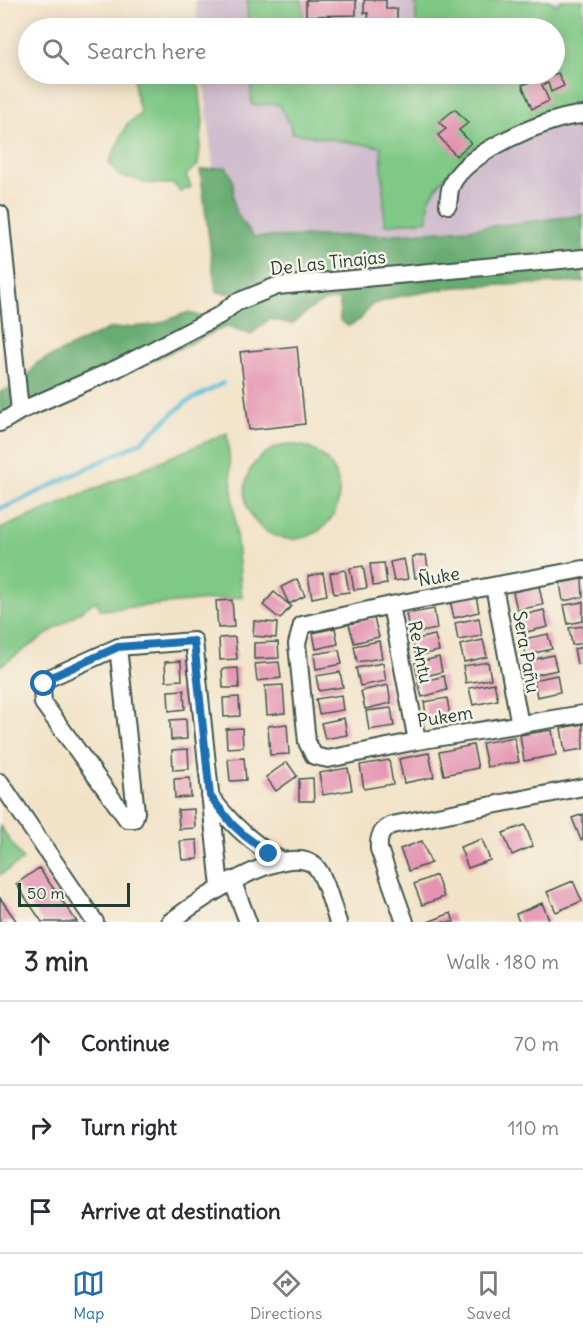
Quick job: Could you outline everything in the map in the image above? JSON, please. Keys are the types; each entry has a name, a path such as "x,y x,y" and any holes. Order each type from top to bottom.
{"street":[{"path":"448,205 451,185 482,153 539,126 561,118 583,115"},
{"path":"0,214 20,411"},
{"name":"De Las Tinajas","path":"0,423 20,411 117,368 220,315 235,303 277,286 583,258"},
{"name":"Ñuke","path":"314,756 307,742 297,644 302,625 391,605 583,568"},
{"name":"Sera Pañu","path":"494,586 520,724"},
{"name":"Re Antu","path":"391,605 417,741"},
{"path":"118,647 136,812 134,819 127,819 43,703 41,693 47,679 118,647 194,641 210,796 226,884 248,922"},
{"name":"Pukem","path":"314,756 328,759 417,741 583,714"},
{"path":"0,782 95,922"},
{"path":"405,922 379,849 379,838 385,829 392,825 583,787"},
{"path":"210,796 245,836 282,861"},
{"path":"170,922 190,916 226,884 282,861 303,861 315,865 338,922"}],"shaded area":[{"path":"195,0 583,0 583,237 224,272 204,84 565,84 565,18 197,18"}],"green space":[{"path":"247,0 302,0 304,18 248,18"},
{"path":"416,0 549,0 557,6 561,0 583,0 583,107 571,107 539,116 471,149 441,181 429,199 428,220 385,225 381,147 292,133 279,104 252,105 251,84 565,84 565,18 416,18"},
{"path":"134,84 199,85 203,121 198,165 186,175 191,187 180,192 174,184 143,183 136,179 119,176 109,163 127,124 141,114"},
{"path":"226,167 233,182 235,209 254,237 384,235 469,229 583,215 583,282 456,287 396,297 371,305 360,320 348,326 340,320 340,300 326,301 292,324 269,319 251,335 227,326 14,424 0,423 0,392 21,384 37,363 108,329 154,325 189,312 211,321 251,295 216,292 200,170"},
{"path":"227,433 242,597 101,610 96,601 0,666 0,529"},
{"path":"292,445 310,448 325,459 336,474 339,492 336,510 325,525 310,536 292,539 274,536 259,525 248,510 245,492 248,474 259,459 274,448"},
{"path":"0,826 23,860 0,875"}],"building":[{"path":"306,0 356,0 356,15 306,16"},
{"path":"364,0 386,0 386,9 397,9 397,18 368,18 368,13 364,13"},
{"path":"545,84 542,85 549,101 532,109 522,85"},
{"path":"548,84 563,84 564,86 551,92"},
{"path":"455,109 468,123 459,130 471,143 456,156 438,135 446,129 439,122"},
{"path":"297,346 305,424 249,430 240,352"},
{"path":"426,555 429,575 415,578 412,557"},
{"path":"404,559 408,579 394,581 390,562"},
{"path":"384,563 387,584 373,586 370,564"},
{"path":"363,566 367,588 354,590 350,568"},
{"path":"345,570 349,592 334,594 330,573"},
{"path":"323,573 327,595 312,598 308,576"},
{"path":"297,579 305,596 289,604 281,587"},
{"path":"582,579 583,597 563,601 560,583"},
{"path":"539,586 543,605 517,610 513,592"},
{"path":"274,592 291,606 280,619 263,605"},
{"path":"476,595 479,612 454,618 450,600"},
{"path":"232,600 234,627 218,628 216,601"},
{"path":"583,602 583,621 568,624 564,605"},
{"path":"434,609 437,629 410,634 406,614"},
{"path":"544,610 548,627 522,633 518,616"},
{"path":"374,618 379,637 354,643 349,624"},
{"path":"479,618 482,636 458,640 455,623"},
{"path":"254,621 277,623 276,638 253,636"},
{"path":"583,626 583,643 572,645 569,628"},
{"path":"335,628 338,644 316,649 313,633"},
{"path":"548,634 552,649 526,655 523,639"},
{"path":"435,635 439,651 416,656 412,640"},
{"path":"235,637 237,659 220,660 219,638"},
{"path":"483,640 487,657 464,662 460,645"},
{"path":"379,641 382,658 357,662 354,646"},
{"path":"278,642 279,658 254,659 254,643"},
{"path":"583,647 583,663 577,664 574,649"},
{"path":"339,650 342,664 316,669 314,654"},
{"path":"553,655 557,670 530,676 527,661"},
{"path":"439,657 442,672 418,678 415,663"},
{"path":"181,661 182,680 166,681 165,662"},
{"path":"279,662 281,678 257,681 255,664"},
{"path":"488,662 491,679 466,683 463,666"},
{"path":"383,663 386,681 360,686 356,668"},
{"path":"238,668 239,688 223,688 222,669"},
{"path":"340,672 343,687 319,691 316,676"},
{"path":"557,675 560,692 537,697 534,680"},
{"path":"444,676 447,690 422,697 418,683"},
{"path":"494,683 498,700 473,705 469,688"},
{"path":"283,685 285,713 267,715 265,686"},
{"path":"388,685 391,703 365,709 361,691"},
{"path":"184,690 185,709 169,711 168,691"},
{"path":"341,695 343,710 319,714 316,699"},
{"path":"239,697 240,716 224,717 223,698"},
{"path":"447,698 450,716 427,720 424,702"},
{"path":"391,708 394,726 369,730 366,711"},
{"path":"344,718 347,735 325,739 321,723"},
{"path":"186,719 187,739 171,740 170,720"},
{"path":"287,724 289,754 270,755 268,726"},
{"path":"583,724 583,749 565,752 561,728"},
{"path":"242,728 243,747 227,748 226,729"},
{"path":"552,730 556,755 524,761 520,735"},
{"path":"514,737 519,762 487,767 482,743"},
{"path":"473,745 478,768 444,775 439,752"},
{"path":"188,749 189,769 173,770 172,750"},
{"path":"429,753 434,777 404,783 399,759"},
{"path":"244,758 246,780 230,781 228,759"},
{"path":"389,760 393,784 364,789 360,765"},
{"path":"287,762 297,776 276,791 266,777"},
{"path":"348,768 352,790 323,795 319,773"},
{"path":"190,778 191,797 175,798 174,779"},
{"path":"313,778 314,801 299,801 299,779"},
{"path":"194,809 195,828 179,829 178,810"},
{"path":"583,814 583,839 581,840 572,818"},
{"path":"525,825 533,846 512,855 503,833"},
{"path":"482,839 490,860 468,868 460,847"},
{"path":"197,840 198,859 182,860 180,841"},
{"path":"422,841 431,863 409,871 400,849"},
{"path":"39,868 77,922 42,922 16,884"},
{"path":"436,875 444,897 422,905 414,884"},
{"path":"573,881 582,901 556,912 547,892"},
{"path":"0,898 17,922 0,922"},
{"path":"542,903 550,922 519,922 516,914"},
{"path":"451,913 454,922 428,922"}],"waterway":[{"path":"0,508 11,505 141,442 185,403 223,383"}],"route":[{"path":"44,684 47,679 118,647 194,641 210,796 232,824 269,854"}]}
